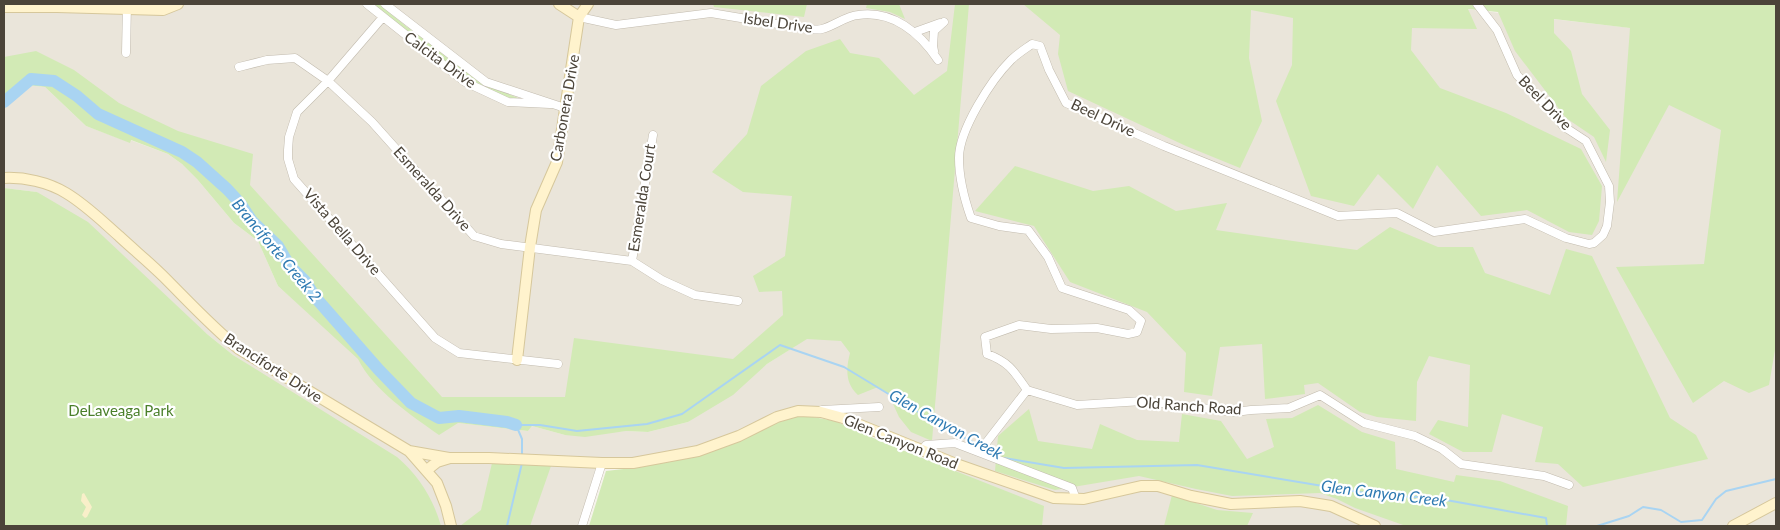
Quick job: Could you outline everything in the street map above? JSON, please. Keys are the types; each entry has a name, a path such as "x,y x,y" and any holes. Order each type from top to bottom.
{"street":[{"path":"4,7 127,6 163,10 178,4"},
{"name":"Calcita Drive","path":"367,4 465,82 508,102 550,104"},
{"name":"Calcita Drive","path":"385,4 486,82 565,108"},
{"name":"Isbel Drive","path":"559,4 579,17 616,25 711,13 807,30 822,29 858,15 882,16 902,24 915,32"},
{"name":"Carbonera Drive","path":"517,360 536,210 557,162 579,17 588,4"},
{"name":"Beel Drive","path":"1027,390 1012,367 987,354 985,337 1019,325 1051,329 1097,328 1128,334 1137,332 1140,321 1129,310 1062,288 1048,257 1028,230 999,226 971,218 961,188 959,156 969,122 985,94 1011,60 1032,44 1040,46 1049,70 1066,103 1164,146 1338,216 1397,213 1434,232 1525,219 1566,238 1589,244 1594,243 1603,235 1607,226 1610,202 1609,186 1586,141 1563,126 1517,75 1498,30 1477,4"},
{"path":"126,53 127,6"},
{"name":"Vista Bella Drive","path":"383,17 328,81 298,112 288,137 288,159 294,179 435,338 459,353 558,364"},
{"path":"944,22 934,31 933,46 938,60 928,46 915,32 944,22"},
{"name":"Esmeralda Drive","path":"239,67 266,60 295,58 328,81 372,122 474,236 501,244 632,261 662,280 695,295 738,301"},
{"name":"Esmeralda Court","path":"632,261 653,135"},
{"name":"Branciforte Drive","path":"4,178 29,179 65,192 94,213 163,276 218,332 239,349 409,451 437,483 451,526"},
{"path":"983,453 984,444 1027,390"},
{"name":"Old Ranch Road","path":"1027,390 1076,405 1143,401 1235,412 1289,408 1320,394 1364,423 1415,436 1442,449 1461,464 1544,476 1569,485"},
{"path":"798,411 880,407"},
{"name":"Glen Canyon Road","path":"427,470 437,462 450,458 633,463 698,451 740,436 777,417 798,411 821,412 843,418 956,464 1054,498 1084,499 1141,486 1158,486 1191,496 1232,504 1300,501 1331,506 1375,526"},
{"path":"922,450 926,445 955,443 1010,465 1063,483 1072,488 1076,499"},
{"path":"409,451 450,458"},
{"path":"437,483 438,473 442,465 450,458"},
{"path":"582,526 602,463"},
{"path":"1733,526 1776,503"}],"shaded area":[{"path":"4,4 1422,4 1631,28 1776,42 1776,526 949,526 937,457 829,414 803,411 720,447 596,467 578,526 441,526 256,370 233,355 207,334 37,192 4,188 4,102 16,84 45,87 86,126 168,154 182,164 197,179 234,223 258,241 278,286 323,326 208,169 65,79 4,76","holes":["797,345 767,364 688,422 648,432 626,431 565,435 532,426 528,431 458,423 724,383"]}],"green space":[{"path":"373,4 379,4 472,76 518,98 502,96 483,88 463,76 422,46"},
{"path":"713,4 807,4 804,17 714,7"},
{"path":"867,4 899,4 905,19 890,12 866,8"},
{"path":"955,4 969,4 932,441 911,432 899,417 888,393 878,387 858,395 854,391 848,376 850,353 841,341 807,339 767,364 733,395 688,422 648,432 626,431 585,437 565,435 532,426 528,431 458,423 439,435 405,411 383,392 373,382 358,359 278,286 258,241 234,223 182,164 168,154 131,140 130,143 86,126 45,87 17,84 4,102 4,57 36,51 74,70 119,103 178,131 253,154 250,185 442,397 565,397 574,338 733,359 783,315 782,291 759,292 753,276 785,256 792,196 743,192 712,172 747,134 761,86 806,51 840,39 850,53 879,58 914,95 947,71"},
{"path":"1023,4 1776,4 1776,344 1769,385 1749,393 1724,381 1693,403 1616,267 1704,264 1721,130 1669,105 1617,202 1630,28 1554,19 1554,33 1571,51 1582,94 1610,130 1606,162 1594,137 1566,118 1515,51 1498,12 1468,9 1477,29 1412,28 1411,50 1440,88 1506,113 1581,149 1602,186 1599,221 1592,235 1569,232 1527,210 1481,216 1437,165 1413,209 1378,174 1354,206 1311,196 1276,101 1292,65 1293,18 1251,10 1249,58 1262,121 1240,168 1186,146 1068,91 1058,54 1060,35"},
{"path":"1015,166 1093,191 1129,186 1176,211 1227,203 1216,230 1357,250 1390,227 1438,247 1473,247 1485,273 1550,295 1566,249 1592,256 1670,418 1696,435 1708,459 1583,487 1558,464 1535,462 1543,427 1502,414 1492,452 1463,452 1429,434 1438,420 1468,427 1470,365 1429,356 1417,382 1416,421 1377,417 1360,412 1318,383 1304,385 1305,394 1265,399 1262,344 1220,347 1212,396 1184,392 1186,353 1147,312 1070,282 1034,226 975,211"},
{"name":"DeLaveaga Park","path":"4,188 37,192 88,222 207,334 233,355 397,457 424,488 434,506 441,526 4,526"},
{"path":"1318,405 1362,432 1395,442 1396,469 1454,482 1456,475 1500,481 1568,506 1566,526 1406,526 1320,493 1232,496 1139,476 1055,490 995,471 998,436 1029,409 1038,441 1092,449 1100,424 1137,440 1179,442 1182,414 1221,421 1247,459 1274,447 1266,419 1292,418"},
{"path":"799,416 835,421 887,444 1044,506 1042,526 589,526 606,471 632,468"},
{"path":"492,463 551,466 530,526 460,526 481,510"},
{"path":"1172,495 1217,510 1253,513 1247,526 1164,526"}],"sand":[{"path":"84,493 92,507 85,518 82,515 86,507 81,501 82,494"}],"waterway":[{"name":"Branciforte Creek 2","path":"4,102 31,79 54,81 77,96 98,114 182,152 197,162 240,203 252,221 278,246 289,265 305,281 315,297 379,370 411,403 439,418 459,416 507,422 516,425"},
{"name":"Glen Canyon Creek","path":"522,456 522,439 516,425 540,425 577,431 647,424 682,414 780,345 844,367 933,421 980,446"},
{"name":"Glen Canyon Creek","path":"1776,434 1776,441"},
{"name":"Glen Canyon Creek","path":"984,449 995,455"},
{"name":"Glen Canyon Creek","path":"1004,458 1064,468 1197,465 1377,495 1435,498 1546,518 1547,526"},
{"path":"507,526 522,463"},
{"name":"Glen Canyon Creek","path":"1597,526 1629,516 1643,507 1661,510 1681,522 1702,520 1716,499 1726,491 1776,479"}]}
